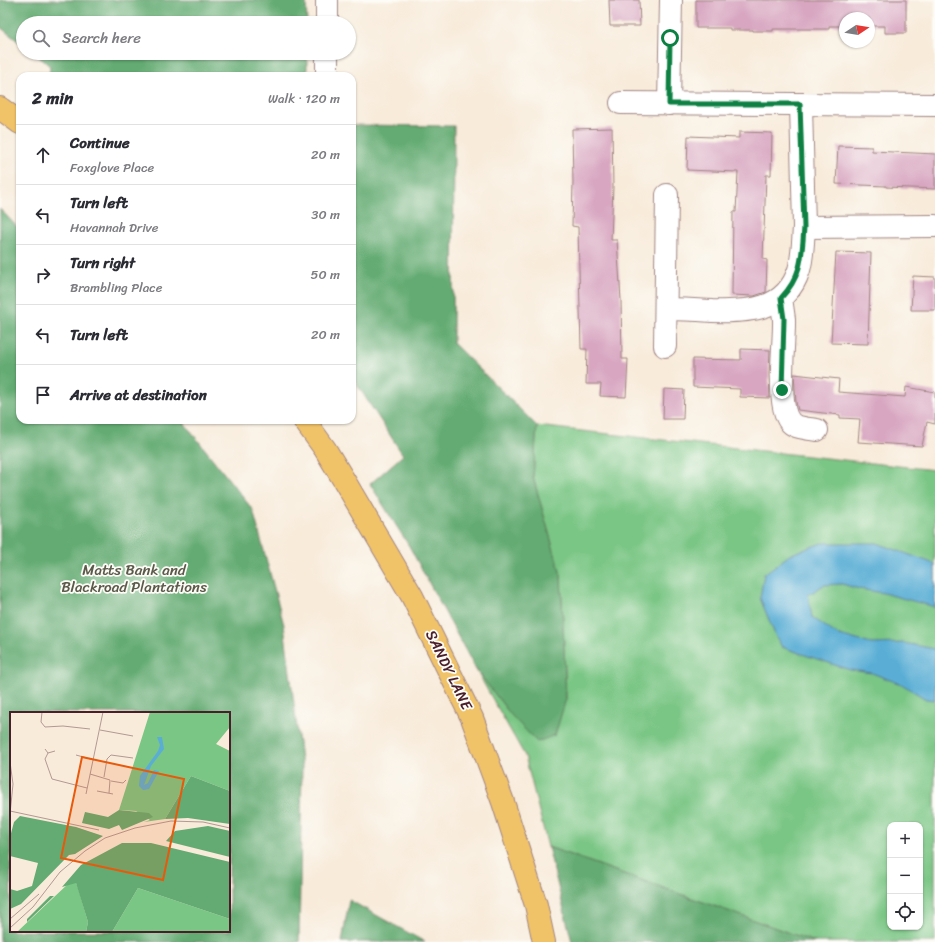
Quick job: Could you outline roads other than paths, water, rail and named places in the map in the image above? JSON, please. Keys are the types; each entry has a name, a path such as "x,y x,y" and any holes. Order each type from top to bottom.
{"main road":[{"path":"0,108 16,120"},
{"name":"SANDY LANE","path":"307,424 325,449 412,596 472,718 503,802 536,905 544,942"}],"street":[{"path":"327,0 327,16"},
{"path":"669,104 671,0"},
{"path":"327,60 327,72"},
{"path":"621,103 935,105 935,86"},
{"path":"666,309 733,311 751,310 772,304 789,290 799,270 803,247 804,227 800,104"},
{"path":"665,346 667,195"},
{"path":"804,227 935,226"},
{"path":"781,298 784,319 782,390 784,408 787,418 792,424 817,430"}],"water":[{"path":"822,543 877,543 935,564 935,607 842,584 824,585 808,595 812,617 836,634 871,644 904,643 935,649 935,700 926,699 903,685 872,673 850,670 782,647 776,637 760,598 764,574 791,554"}],"park label":[{"name":"Matts Bank and Blackroad Plantations","path":"134,578"}]}
